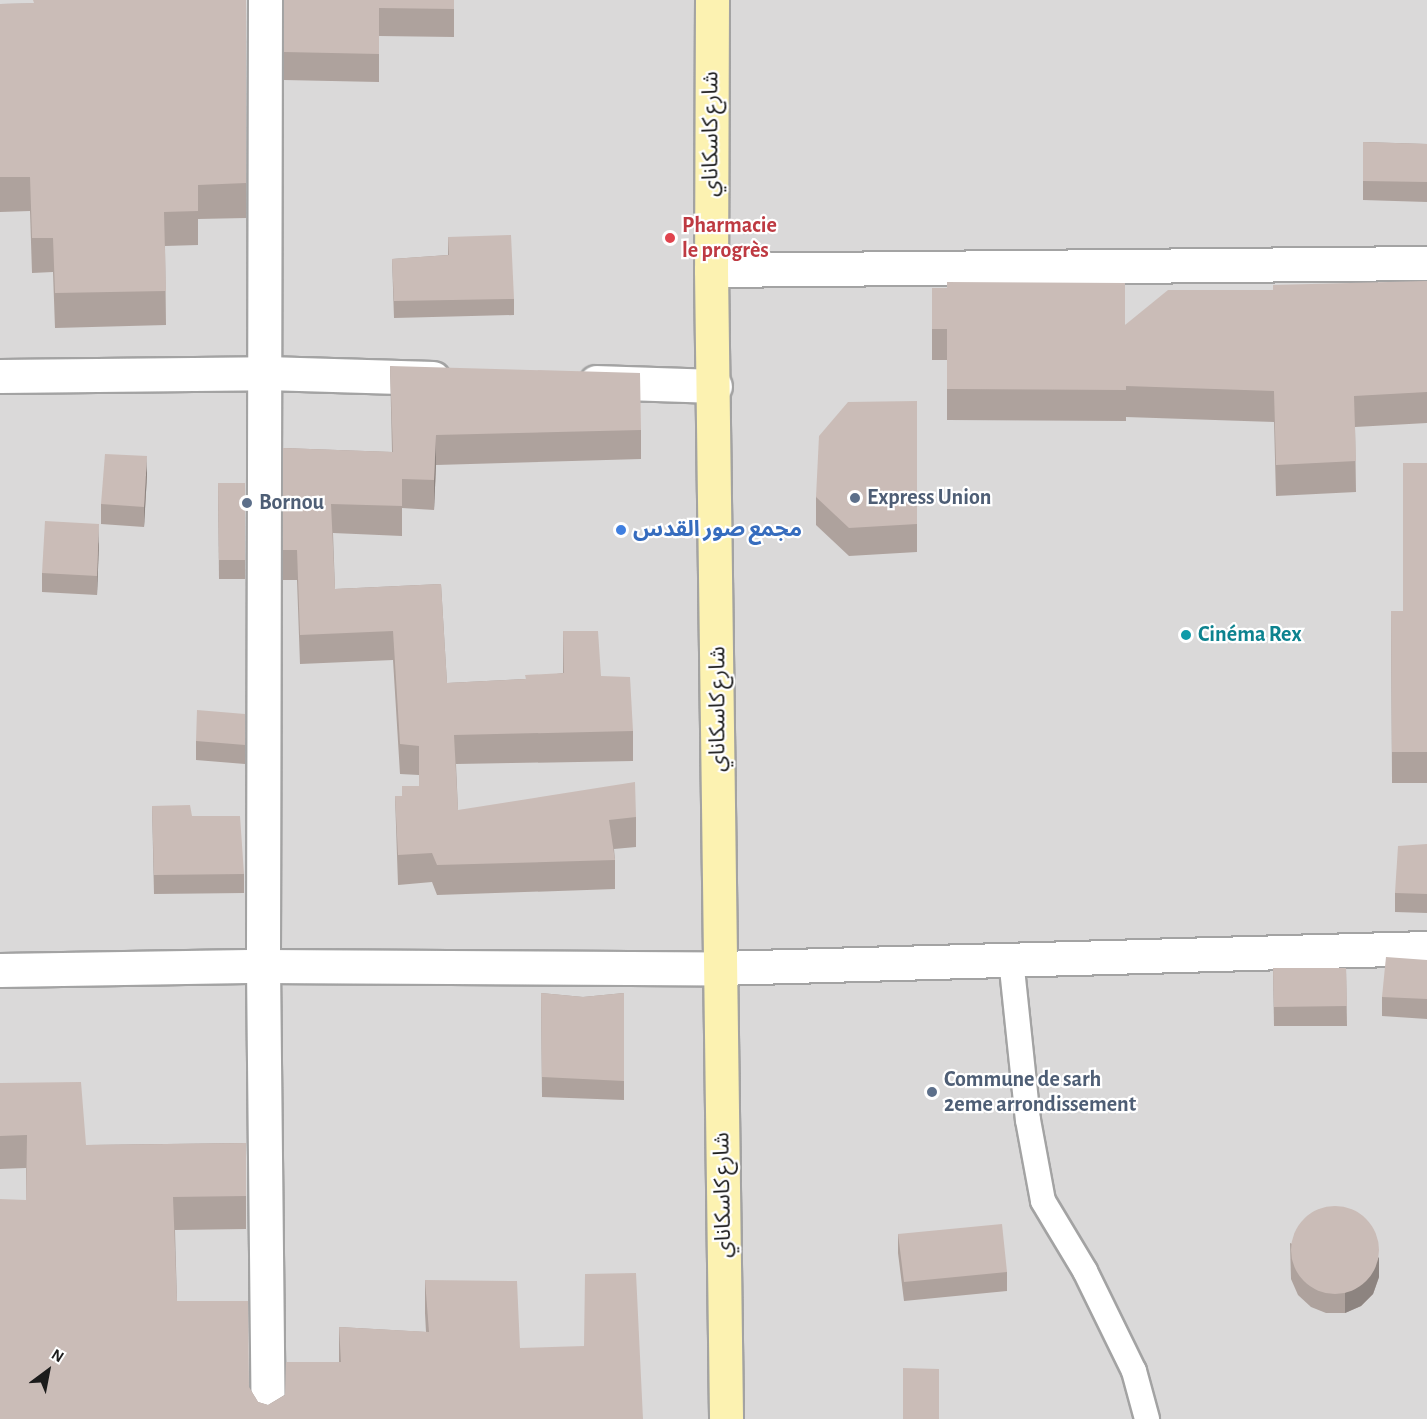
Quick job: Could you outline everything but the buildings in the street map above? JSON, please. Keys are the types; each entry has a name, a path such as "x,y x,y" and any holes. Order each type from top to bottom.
{"street":[{"path":"265,0 263,966 268,1419"},
{"name":"شارع كاسكاناي","path":"712,0 711,270 715,386 726,1419"},
{"path":"711,270 1427,263"},
{"path":"0,376 266,373 467,379"},
{"path":"561,381 715,386"},
{"path":"0,970 263,966 720,968 1427,948"}],"lane":[{"path":"1011,959 1028,1120 1043,1201 1085,1271 1134,1371 1147,1419"}],"shaded area":[{"path":"0,0 1427,0 1427,1419 0,1419"}],"place":[{"name":"Pharmacie le progrès","path":"670,238"},
{"name":"Express Union","path":"855,498"},
{"name":"Bornou","path":"247,503"},
{"name":"مجمع صور القدس","path":"621,530"},
{"name":"Cinéma Rex","path":"1186,635"},
{"name":"Commune de sarh 2eme arrondissement","path":"932,1092"}]}
